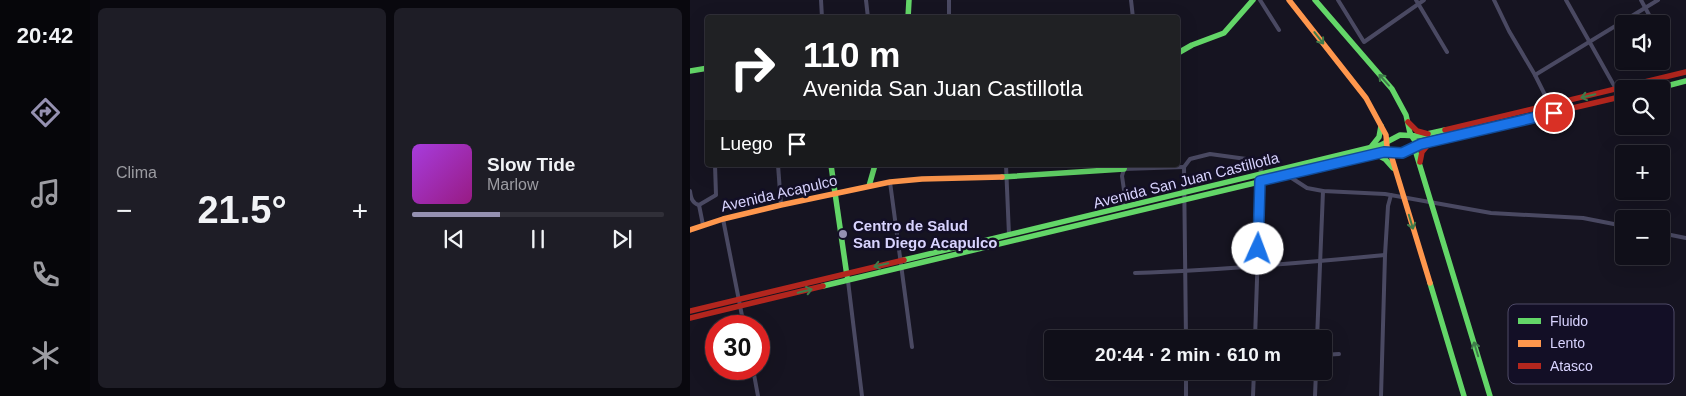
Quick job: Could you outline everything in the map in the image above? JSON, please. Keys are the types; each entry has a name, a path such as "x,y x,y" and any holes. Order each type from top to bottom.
{"main road":[{"path":"908,15 910,0"},
{"path":"1180,52 1192,45 1224,33 1253,0"},
{"path":"1289,0 1366,98 1381,126 1464,396"},
{"path":"1315,0 1392,89 1398,99 1415,141 1414,146 1490,396"},
{"path":"690,71 705,68"},
{"name":"Avenida San Juan Castillotla","path":"1653,80 1686,72"},
{"path":"1670,85 1686,81"},
{"name":"Avenida San Juan Castillotla","path":"690,311 848,281 1261,178 1371,147 1400,135 1428,134 1615,89"},
{"name":"Avenida San Juan Castillotla","path":"1261,178 1287,175 1376,154 1402,153 1414,146 1615,98"},
{"path":"1408,122 1418,131 1428,134"},
{"path":"1371,147 1379,137 1381,126"},
{"path":"1420,165 1422,152 1431,142"},
{"path":"1376,154 1388,161 1397,175"},
{"path":"831,167 848,281"},
{"path":"869,186 874,167"},
{"name":"Avenida Acapulco","path":"690,230 723,219 781,205 890,182 922,179 1007,177 1124,167"},
{"name":"Avenida San Juan Castillotla","path":"690,318 901,260 1123,208 1185,196"}],"street":[{"path":"821,0 822,15"},
{"path":"866,0 868,15"},
{"path":"949,0 949,15"},
{"path":"1131,0 1133,15"},
{"path":"1260,0 1279,30"},
{"path":"1338,0 1364,42 1417,2 1424,0"},
{"path":"1494,0 1554,113"},
{"path":"1566,0 1615,87"},
{"path":"1641,0 1649,15"},
{"path":"1535,75 1658,0"},
{"path":"1417,2 1446,52"},
{"name":"Avenida Acapulco","path":"1124,167 1184,167 1190,159 1210,154 1261,161 1261,178"},
{"path":"699,205 716,195 716,167"},
{"path":"778,167 781,205"},
{"path":"1006,167 1009,235"},
{"path":"1123,208 1124,190 1122,176 1124,167"},
{"path":"1184,167 1186,330"},
{"path":"1287,175 1308,188 1323,191 1391,195 1432,204 1491,213 1582,218 1615,224"},
{"path":"1255,330 1261,178"},
{"path":"890,182 912,347"},
{"path":"690,191 692,200 695,204 699,205"},
{"path":"1317,330 1323,191"},
{"path":"1381,396 1384,254 1388,206 1391,195"},
{"path":"699,205 703,225"},
{"path":"723,219 742,315"},
{"path":"1670,235 1686,238"},
{"path":"1135,272 1258,266 1384,254"},
{"path":"848,281 862,396"},
{"path":"1332,354 1339,354"},
{"path":"755,380 758,396"},
{"path":"1186,380 1186,396"},
{"path":"1253,396 1254,380"},
{"path":"1315,396 1316,380"}],"traffic: fast":[{"path":"908,15 909,0"},
{"path":"1180,52 1192,45 1224,33 1253,0"},
{"path":"1315,0 1392,89 1406,115 1490,396"},
{"path":"690,71 705,68"},
{"path":"1670,85 1686,81"},
{"path":"1371,147 1379,137 1381,126"},
{"path":"904,260 1381,145 1400,135 1418,136 1445,130"},
{"path":"823,286 1385,152 1402,153 1421,144 1474,131"},
{"path":"1376,154 1385,159 1393,168"},
{"path":"831,167 847,276"},
{"path":"869,186 874,167"},
{"path":"1002,177 1124,169 1124,167"},
{"path":"1430,283 1464,396"}],"traffic: slow":[{"path":"1289,0 1366,98 1386,135 1387,147 1430,283"},
{"path":"690,230 723,219 781,205 890,182 922,179 1002,177"}],"traffic: jam":[{"path":"1445,130 1686,72"},
{"path":"1474,131 1615,98"},
{"path":"1408,122 1417,131 1428,134"},
{"path":"1420,162 1422,152 1431,141"},
{"path":"690,311 904,260"},
{"path":"690,318 823,286"}],"place":[{"name":"Centro de Salud San Diego Acapulco","path":"843,234"}],"route":[{"path":"1258,249 1260,181 1388,151 1402,153 1421,144 1554,113"}]}
